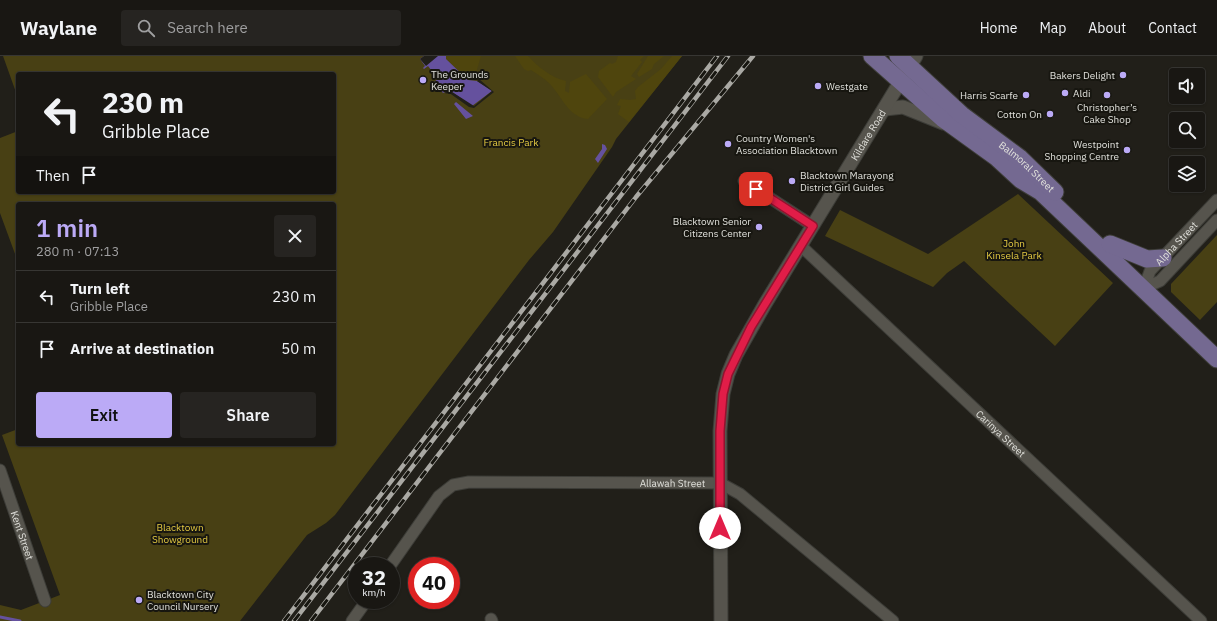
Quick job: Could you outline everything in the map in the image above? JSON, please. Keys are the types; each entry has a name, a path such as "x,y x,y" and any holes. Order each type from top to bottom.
{"main road":[{"name":"Balmoral Street","path":"872,56 900,83 952,126 996,157 1021,180 1041,192 1144,288 1217,359"},
{"name":"Balmoral Street","path":"908,60 962,116 1020,158 1110,244 1137,272 1144,288"},
{"path":"1110,244 1147,259 1163,258"}],"street":[{"name":"Kildare Road","path":"721,621 721,410 728,374 744,339 900,83 908,60"},
{"path":"885,109 903,107 952,126"},
{"path":"744,181 813,226"},
{"name":"Alpha Street","path":"1144,288 1150,271 1217,200"},
{"name":"Alpha Street","path":"1144,288 1160,281 1217,220"},
{"name":"Carinya Street","path":"801,246 1201,621"},
{"name":"Kent Street","path":"0,470 45,601"},
{"name":"Allawah Street","path":"396,557 439,496 453,485 469,482 720,483 740,494 893,621"},
{"path":"352,621 361,609"}],"green space":[{"name":"Blacktown Showground","path":"3,56 682,56 616,139 553,232 529,260 335,515 326,523 307,535 240,621 0,621 0,605 21,610 60,595 2,435 16,430 16,446 336,446 336,202 16,202 16,257 0,213 0,138 16,132 16,194 336,194 336,72 16,72 16,92"},
{"name":"John Kinsela Park","path":"1018,194 1113,283 1055,346 964,261 947,273 933,287 825,236 840,210 928,254"},
{"path":"1217,235 1217,302 1200,320 1171,292 1171,284"}],"shaded area":[{"path":"424,56 446,56 446,59 468,80 477,81 492,91 472,106 449,90 443,93 434,82 438,79 428,66 424,69 423,68 425,66 420,59"},
{"path":"446,56 481,56 476,73 473,72 468,74 468,80 446,59"},
{"path":"515,56 528,56 546,72 566,81 565,91 569,93 570,82 586,74 607,99 588,119 581,117 570,110 547,81 531,70 528,71 524,69"},
{"path":"618,56 644,56 640,60 642,62 631,76 636,79 616,92 613,97 598,77 599,71 610,63 612,64 616,62"},
{"path":"648,56 664,56 654,64 652,69 639,77 637,74"},
{"path":"672,56 682,56 629,122 618,114 621,106 617,105 620,99 636,99 635,91 638,87 661,69"},
{"path":"456,102 473,116 466,119 454,104"},
{"path":"602,144 605,145 607,149 598,163 595,159 602,149"}],"pier":[{"path":"424,56 438,56 426,66 420,59"},
{"path":"479,79 494,92 474,108 469,107 448,92 446,94 445,92 449,90 474,106 492,91 477,81"}],"waterway":[{"path":"0,617 20,621"}],"railway":[{"path":"284,621 717,56"},
{"path":"294,621 728,56"},
{"path":"311,621 636,197 753,56"}],"place":[{"name":"Bakers Delight","path":"1123,75"},
{"name":"The Grounds Keeper","path":"423,80"},
{"name":"Westgate","path":"818,86"},
{"name":"Aldi","path":"1065,93"},
{"name":"Harris Scarfe","path":"1026,95"},
{"name":"Christopher’s Cake Shop","path":"1107,95"},
{"name":"Cotton On","path":"1050,114"},
{"name":"Country Women's Association Blacktown","path":"728,144"},
{"name":"Westpoint Shopping Centre","path":"1127,150"},
{"name":"Blacktown Marayong District Girl Guides","path":"792,181"},
{"name":"Blacktown Senior Citizens Center","path":"759,227"},
{"name":"Blacktown City Council Nursery","path":"139,600"}],"route":[{"path":"720,528 721,410 728,374 751,327 813,226 756,189"}],"park label":[{"name":"Francis Park","path":"511,142"}]}
